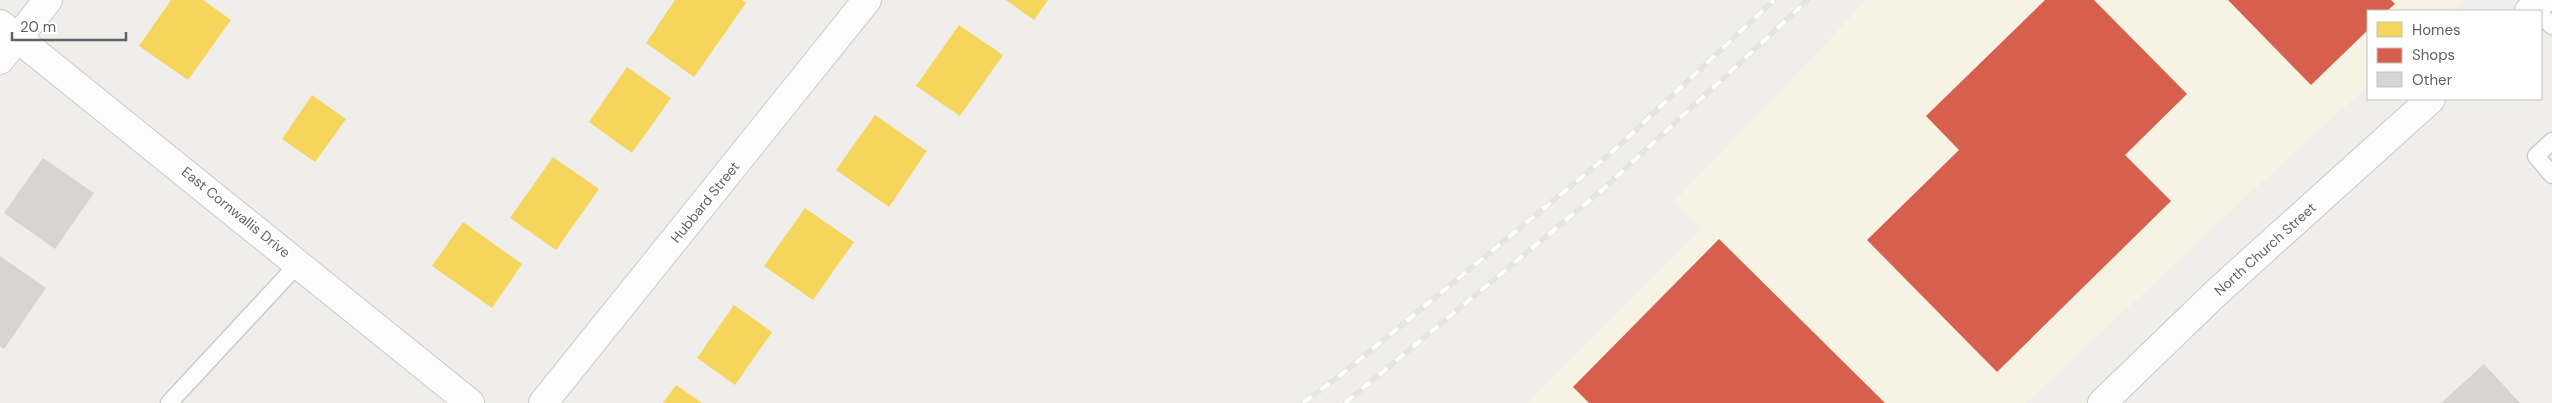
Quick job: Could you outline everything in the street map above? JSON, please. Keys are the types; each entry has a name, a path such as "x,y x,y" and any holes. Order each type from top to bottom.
{"main road":[{"path":"0,60 9,31 48,0"},
{"name":"Hubbard Street","path":"543,403 867,0"},
{"name":"East Cornwallis Drive","path":"9,31 299,263 470,403"},
{"name":"North Church Street","path":"2102,403 2217,292 2430,100"}],"lane":[{"path":"2552,141 2536,156 2552,175"},
{"path":"169,403 299,263"}],"shaded area":[{"path":"1867,0 2464,0 2453,10 2367,10 2367,87 2280,165 2026,403 1528,403 1701,229 1674,202"}],"building: Homes":[{"path":"171,0 203,0 231,20 188,80 139,46"},
{"path":"675,0 742,0 746,3 694,77 646,43"},
{"path":"1006,0 1048,0 1034,20"},
{"path":"959,25 1003,55 960,116 916,86"},
{"path":"627,67 671,98 632,153 589,122"},
{"path":"312,95 346,119 315,162 282,139"},
{"path":"875,115 927,151 889,207 836,170"},
{"path":"553,157 599,189 556,250 510,218"},
{"path":"805,208 854,242 813,300 764,266"},
{"path":"463,222 522,264 492,308 432,266"},
{"path":"734,305 772,332 735,385 697,358"},
{"path":"676,385 702,403 663,403"}],"building: Shops":[{"path":"2045,0 2094,0 2187,94 2125,155 2171,201 1997,372 1867,240 1959,150 1926,116"},
{"path":"2228,0 2391,0 2395,4 2388,10 2367,10 2367,31 2311,85"},
{"path":"1719,239 1885,403 1589,403 1573,387"}],"building: Other":[{"path":"43,158 94,193 55,249 4,213"},
{"path":"0,256 46,288 4,349 0,346"},
{"path":"2484,364 2520,403 2441,403"}],"railway":[{"path":"1303,403 1342,374 1610,154 1774,0"},
{"path":"1345,403 1601,191 1808,0"}]}
